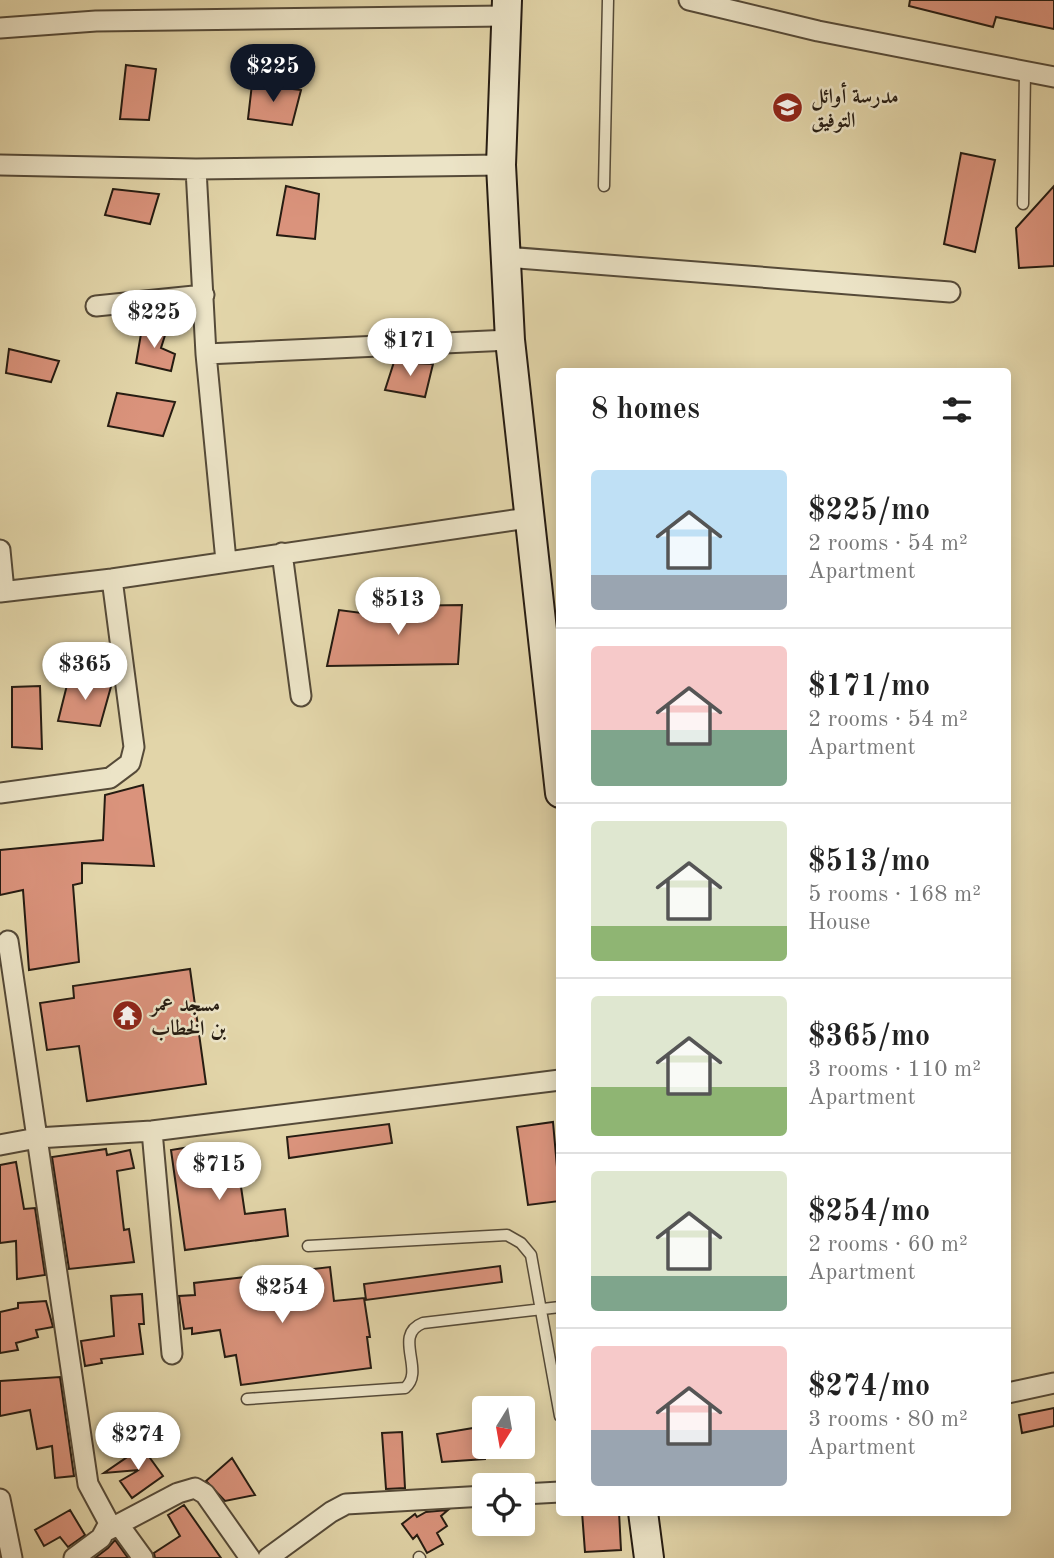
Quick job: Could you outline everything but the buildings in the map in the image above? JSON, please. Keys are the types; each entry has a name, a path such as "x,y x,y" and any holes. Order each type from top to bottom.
{"street":[{"path":"690,0 818,32 1054,77"},
{"path":"0,28 96,21 506,8 501,165 510,340 556,759"},
{"path":"0,165 196,169 501,165"},
{"path":"196,169 206,354 226,561"},
{"path":"506,257 950,292"},
{"path":"96,306 204,295"},
{"path":"206,354 510,340"},
{"path":"0,550 2,591 112,579 528,518"},
{"path":"282,553 300,696"},
{"path":"0,793 110,778 130,763 134,747 112,579"},
{"path":"8,941 88,1484 108,1524 143,1558"},
{"path":"0,1145 37,1138 152,1131 556,1080"},
{"path":"152,1131 172,1354"},
{"path":"1011,1393 1054,1384"},
{"path":"74,1558 112,1528 178,1493 195,1488 205,1494 250,1558"},
{"path":"535,1493 556,1492"},
{"path":"268,1558 346,1504 472,1497"},
{"path":"0,1499 12,1558"},
{"path":"644,1516 649,1558"}],"lane":[{"path":"604,186 608,0"},
{"path":"1023,204 1025,72"},
{"path":"308,1246 507,1235 521,1243 531,1255 556,1392"},
{"path":"247,1399 405,1388 412,1377 409,1334 413,1327 423,1323 556,1307"}],"place":[{"name":"مدرسة أوائل التوفيق","path":"788,108"},
{"name":"مسجد عمر بن الخطاب","path":"128,1016"}]}
